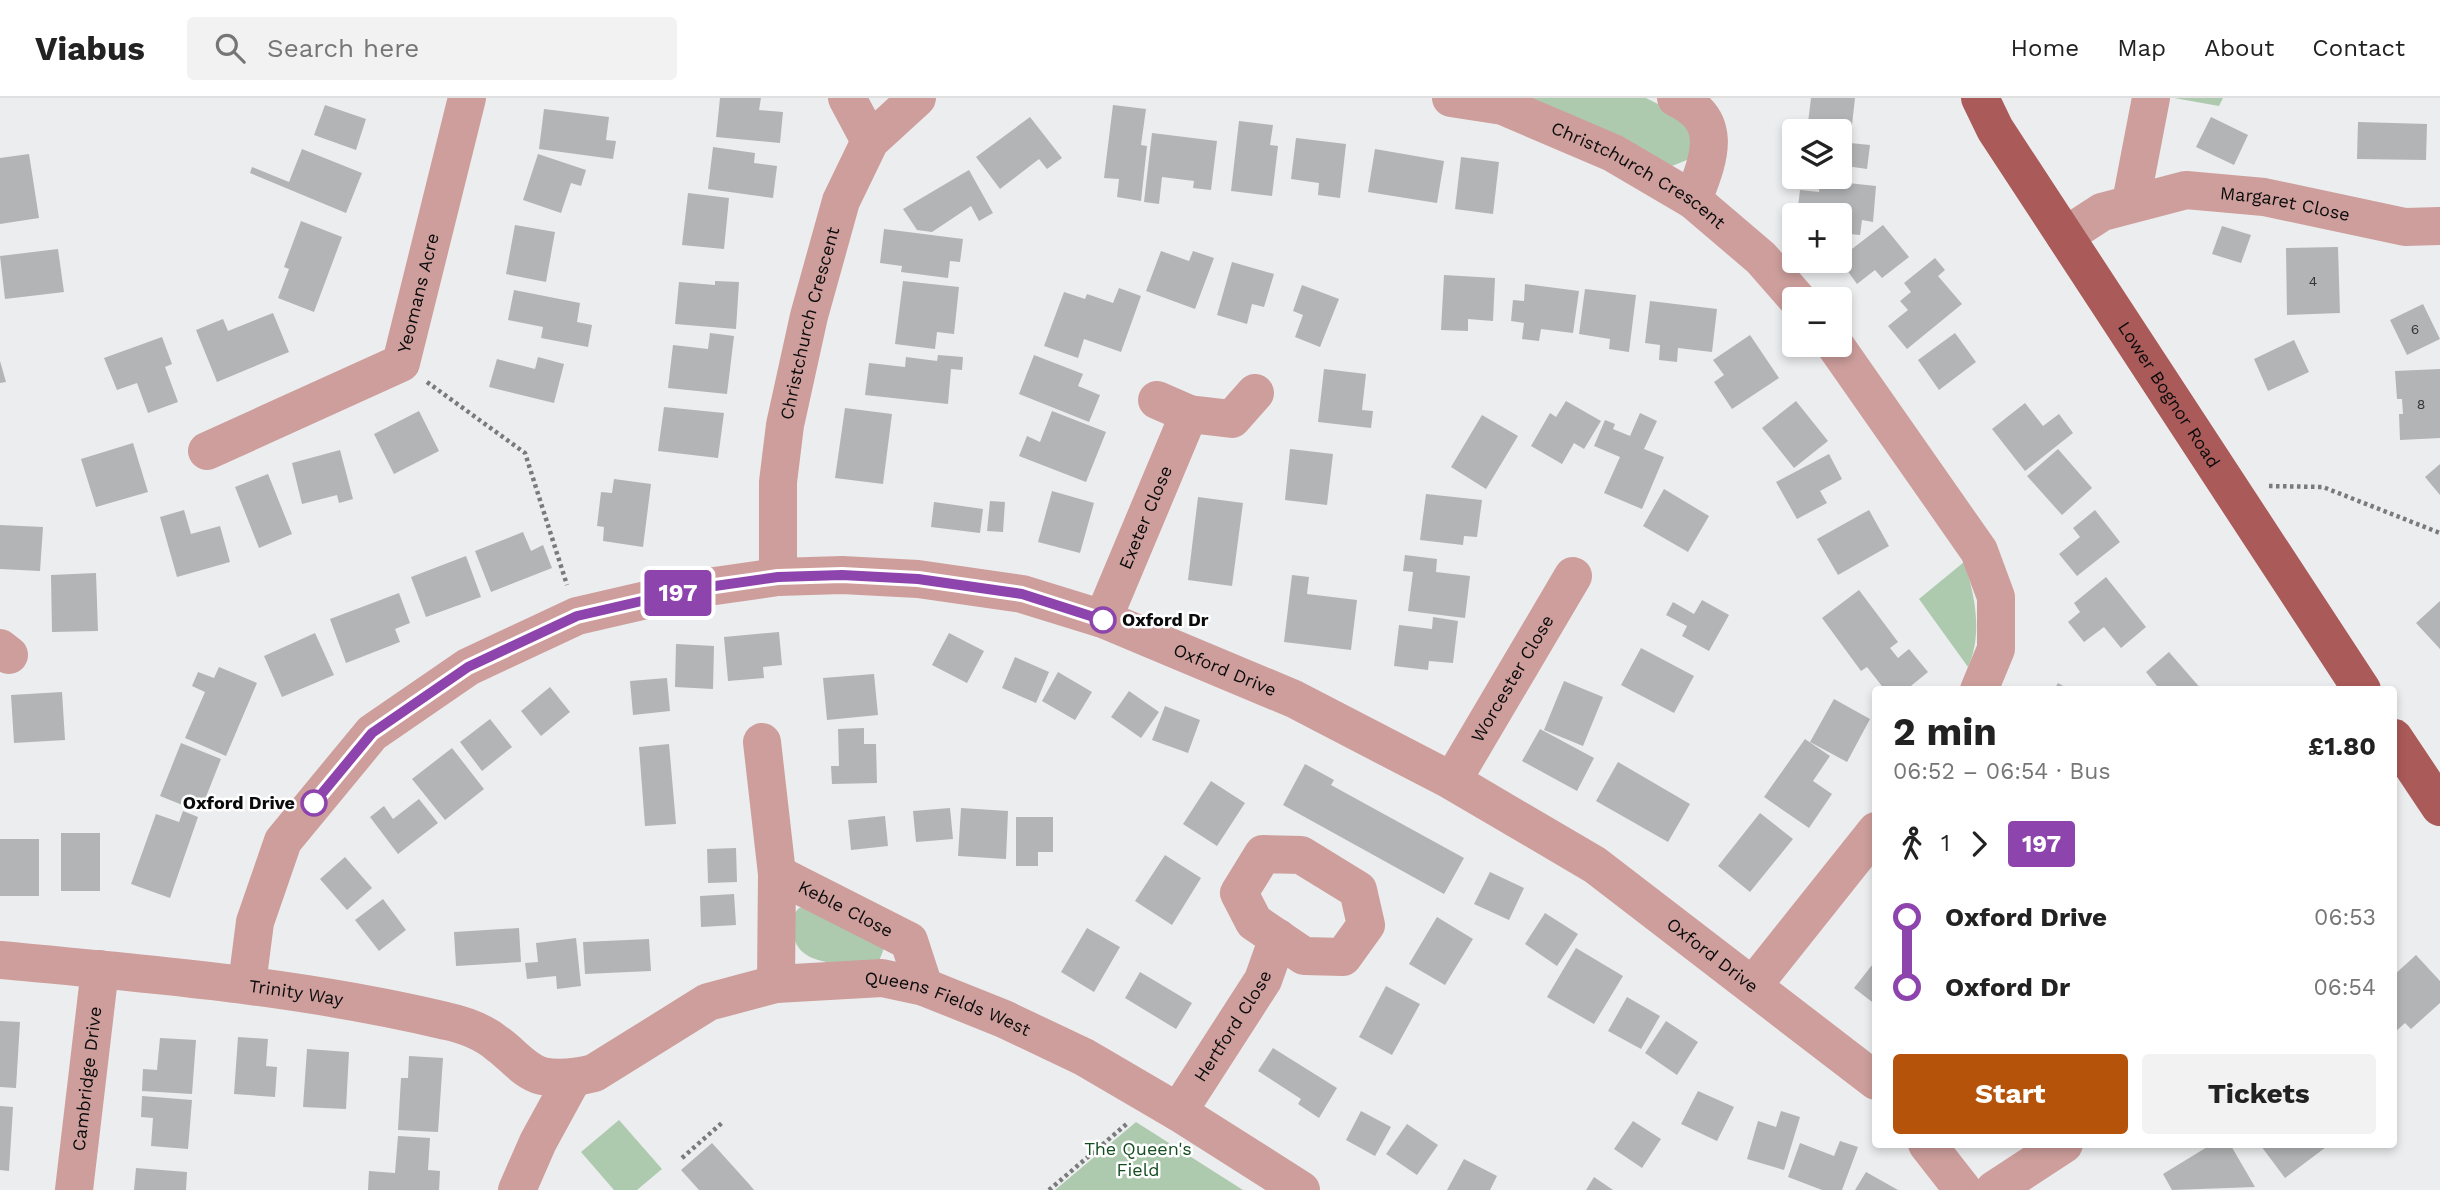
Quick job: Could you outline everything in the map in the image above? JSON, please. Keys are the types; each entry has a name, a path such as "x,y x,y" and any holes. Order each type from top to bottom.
{"main road":[{"name":"Lower Bognor Road","path":"1980,98 1995,129 2064,236 2359,686"},
{"path":"2397,742 2440,807"}],"street":[{"name":"Yeomans Acre","path":"206,452 401,363 467,98"},
{"path":"847,98 870,141"},
{"name":"Christchurch Crescent","path":"778,577 778,482 785,425 809,316 841,201 870,141 917,98"},
{"name":"Christchurch Crescent","path":"1451,98 1505,102 1613,153 1693,200 1761,258 1786,287"},
{"path":"1676,98 1690,105 1709,131 1708,159 1693,200"},
{"path":"2131,202 2151,98"},
{"name":"Margaret Close","path":"2064,236 2102,212 2131,202 2186,190 2264,197 2405,227 2440,226"},
{"path":"1843,357 1979,551 1996,597 1996,649 1981,686"},
{"name":"Exeter Close","path":"1103,620 1173,407 1232,419 1255,393"},
{"name":"Oxford Drive","path":"247,984 255,922 283,841 372,733 468,667 577,616 694,589 778,577 842,575 918,579 1022,594 1103,620 1294,699 1452,781 1595,865 1754,984 1872,1078"},
{"name":"Worcester Close","path":"1452,781 1573,576"},
{"name":"Keble Close","path":"762,741 777,874 776,984"},
{"path":"1754,984 1872,836"},
{"name":"Keble Close","path":"777,874 909,941 924,987"},
{"name":"Hertford Close","path":"1167,1105 1263,980 1278,938"},
{"name":"Trinity Way","path":"0,960 247,984 344,998 456,1023 498,1043 522,1066 541,1076 573,1077"},
{"name":"Cambridge Drive","path":"74,1190 100,969"},
{"name":"Queens Fields West","path":"573,1077 594,1073 708,1002 776,984 882,978 924,987 1004,1019 1073,1052 1167,1105 1301,1190"},
{"path":"517,1190 538,1142 573,1077"},
{"path":"1930,1148 1963,1190"},
{"path":"1994,1190 2058,1148"}],"path":[{"path":"401,363 526,453 577,616"},
{"path":"2230,491 2250,486 2323,487 2440,533"},
{"path":"1049,1190 1167,1105"},
{"path":"682,1158 723,1122"}],"green space":[{"path":"1532,98 1646,98 1688,119 1692,158 1672,166"},
{"path":"2174,98 2223,98 2219,106"},
{"path":"1964,562 1976,614 1975,641 1968,667 1919,599"},
{"path":"809,906 884,948 878,964 843,964 817,960 807,955 799,948 794,937 793,915 799,908"},
{"path":"619,1120 662,1169 637,1190 614,1190 581,1152"},
{"name":"The Queen's Field","path":"1136,1122 1243,1190 1055,1190"}],"building":[{"path":"720,98 761,98 759,110 783,112 780,143 716,137"},
{"path":"1811,98 1855,98 1852,125 1852,119 1808,119"},
{"path":"325,105 366,119 356,150 314,135"},
{"path":"1113,105 1146,109 1141,145 1147,146 1141,201 1117,197 1119,179 1104,178"},
{"path":"544,109 609,117 606,140 616,141 613,159 539,149"},
{"path":"1030,117 1062,158 1047,169 1039,159 1000,189 976,157"},
{"path":"2211,117 2248,135 2234,165 2196,147"},
{"path":"1239,121 1273,125 1270,145 1278,146 1272,196 1231,191"},
{"path":"2358,122 2427,124 2426,160 2357,159"},
{"path":"1152,133 1217,141 1211,190 1193,188 1194,181 1162,177 1159,204 1144,202"},
{"path":"1296,138 1346,144 1340,198 1318,195 1319,183 1291,179"},
{"path":"1852,143 1870,145 1867,169 1852,167"},
{"path":"713,147 755,153 754,163 777,166 773,198 708,189"},
{"path":"302,149 362,173 346,213 250,173 252,167 289,182"},
{"path":"1375,149 1444,161 1437,203 1368,192"},
{"path":"29,154 39,218 0,224 0,158"},
{"path":"538,154 586,170 581,186 571,183 561,213 523,200"},
{"path":"1461,157 1499,162 1493,214 1455,209"},
{"path":"969,170 993,213 979,221 971,206 932,232 917,230 903,209"},
{"path":"1852,183 1876,186 1873,222 1862,220 1860,235 1852,234 1852,203 1798,203 1800,190 1819,192 1819,189 1852,189"},
{"path":"688,193 729,198 724,249 682,245"},
{"path":"301,221 342,237 314,312 278,298 289,269 284,267"},
{"path":"515,225 555,232 546,282 506,274"},
{"path":"1883,225 1909,257 1882,278 1875,270 1857,284 1849,273 1852,273 1852,249"},
{"path":"2222,226 2251,235 2241,263 2212,254"},
{"path":"884,229 963,239 960,262 950,261 948,278 901,272 902,266 880,263"},
{"path":"2338,247 2340,313 2287,315 2286,248"},
{"path":"58,249 64,292 5,299 0,256"},
{"path":"1161,251 1189,261 1193,251 1214,258 1195,309 1146,291"},
{"path":"1935,258 1945,270 1938,276 1962,304 1907,349 1888,326 1908,310 1900,301 1911,292 1904,283"},
{"path":"1232,262 1274,274 1264,307 1252,304 1247,324 1217,315"},
{"path":"1444,275 1495,278 1493,321 1468,319 1468,331 1441,330"},
{"path":"715,281 739,282 736,329 675,324 679,282 715,285"},
{"path":"903,281 959,287 954,334 937,332 935,349 895,344"},
{"path":"1525,284 1579,291 1573,333 1541,329 1539,341 1522,339 1524,323 1511,321 1513,300 1524,301"},
{"path":"1302,285 1339,299 1320,347 1295,337 1303,315 1293,311"},
{"path":"1119,288 1141,296 1121,352 1084,339 1078,358 1044,346 1064,292 1085,299 1087,294 1113,303"},
{"path":"1585,289 1636,295 1629,352 1609,349 1610,339 1579,334"},
{"path":"514,290 580,303 577,322 592,325 588,347 541,338 543,327 508,320"},
{"path":"1650,301 1717,309 1712,352 1678,348 1677,362 1659,360 1660,345 1645,343"},
{"path":"2423,304 2440,339 2407,355 2390,320"},
{"path":"273,313 289,352 217,382 196,330 223,319 228,331"},
{"path":"710,333 734,336 727,394 668,388 673,345 708,349"},
{"path":"1955,333 1976,362 1939,390 1918,360"},
{"path":"1750,335 1779,378 1732,409 1714,382 1724,375 1713,360"},
{"path":"162,337 172,364 165,367 178,402 148,413 137,383 117,390 104,358"},
{"path":"2294,340 2309,372 2268,391 2254,359"},
{"path":"938,355 963,357 962,370 951,369 948,404 865,395 869,363 905,367 906,357 937,361"},
{"path":"1034,355 1083,374 1078,386 1100,395 1089,422 1019,394"},
{"path":"538,357 564,364 554,403 489,387 497,359 535,369"},
{"path":"0,361 6,382 0,383"},
{"path":"1324,369 1366,374 1362,410 1373,411 1371,428 1318,422"},
{"path":"2440,369 2440,438 2400,440 2399,414 2403,414 2402,399 2397,399 2395,371"},
{"path":"1566,401 1601,421 1584,449 1574,443 1562,464 1531,446 1550,413 1556,417"},
{"path":"1796,401 1828,441 1794,468 1762,428"},
{"path":"2025,403 2043,426 2059,414 2073,433 2025,471 1992,429"},
{"path":"664,407 724,413 718,458 658,451"},
{"path":"845,408 892,414 883,484 835,478"},
{"path":"419,411 439,451 394,474 374,434"},
{"path":"1052,411 1106,432 1086,482 1019,456 1027,436 1040,442"},
{"path":"1640,413 1657,421 1644,449 1664,457 1642,509 1604,493 1620,457 1594,446 1605,420 1615,424 1613,429 1630,436"},
{"path":"1482,415 1518,436 1486,489 1451,467"},
{"path":"133,443 148,492 96,507 81,459"},
{"path":"1290,449 1333,454 1327,505 1285,500"},
{"path":"2058,449 2092,488 2062,515 2027,476"},
{"path":"340,450 353,499 339,503 337,495 302,504 292,463"},
{"path":"1829,454 1842,479 1820,491 1827,503 1797,519 1776,482"},
{"path":"2440,464 2440,495 2425,477"},
{"path":"268,474 292,534 259,548 235,487"},
{"path":"614,479 651,484 643,547 603,541 604,527 597,526 601,492 612,493"},
{"path":"1664,489 1709,516 1688,552 1643,526"},
{"path":"1052,491 1094,503 1080,553 1038,542"},
{"path":"1426,494 1482,500 1477,537 1464,536 1463,545 1420,540"},
{"path":"1198,497 1243,503 1232,586 1188,580"},
{"path":"990,501 1005,502 1003,532 987,531"},
{"path":"934,502 983,509 980,533 931,527"},
{"path":"184,510 191,534 220,526 230,562 177,577 160,517"},
{"path":"1869,510 1889,546 1838,575 1817,539"},
{"path":"2095,510 2120,542 2077,576 2059,554 2080,537 2073,528"},
{"path":"0,525 43,527 40,571 0,569"},
{"path":"523,532 531,551 543,545 552,568 491,592 475,551"},
{"path":"1405,555 1437,559 1436,572 1470,576 1465,618 1408,611 1413,572 1403,571"},
{"path":"466,556 481,597 426,617 411,577"},
{"path":"96,573 98,631 52,632 51,575"},
{"path":"1292,575 1309,577 1307,594 1357,600 1351,650 1284,642"},
{"path":"2106,577 2146,627 2121,648 2104,627 2084,642 2068,622 2080,612 2074,603"},
{"path":"1859,590 1898,642 1890,648 1898,658 1909,649 1928,672 1911,686 1882,686 1867,667 1861,671 1822,618"},
{"path":"399,593 410,623 395,629 400,642 346,663 330,619"},
{"path":"1702,600 1729,615 1709,651 1682,636 1687,626 1666,615 1673,602 1694,614"},
{"path":"2440,601 2440,649 2416,623"},
{"path":"1433,617 1458,621 1453,663 1429,661 1428,670 1394,666 1399,625 1432,629"},
{"path":"779,632 782,665 763,667 764,678 728,681 724,637"},
{"path":"315,633 334,675 282,697 264,656"},
{"path":"949,633 984,651 967,683 932,665"},
{"path":"676,644 714,646 713,689 675,687"},
{"path":"1641,648 1694,676 1674,713 1621,685"},
{"path":"2169,652 2199,686 2157,686 2146,672"},
{"path":"1015,657 1049,672 1036,703 1002,688"},
{"path":"219,667 257,683 226,756 185,738 205,692 192,686 198,672 214,678"},
{"path":"1058,672 1092,692 1075,720 1042,701"},
{"path":"874,674 878,715 827,720 823,678"},
{"path":"667,678 670,711 633,715 630,681"},
{"path":"1564,681 1603,697 1583,746 1544,730"},
{"path":"550,687 570,712 541,736 521,711"},
{"path":"1129,691 1159,712 1141,738 1111,717"},
{"path":"62,692 65,740 14,743 11,695"},
{"path":"1834,699 1870,719 1847,762 1810,742"},
{"path":"1165,706 1200,720 1188,753 1152,740"},
{"path":"490,719 512,747 482,771 460,742"},
{"path":"864,728 864,744 876,744 877,783 832,784 831,766 839,766 838,729"},
{"path":"1540,729 1594,758 1577,791 1522,761"},
{"path":"1805,739 1830,756 1813,781 1832,794 1809,828 1764,797"},
{"path":"181,743 221,759 200,812 160,796"},
{"path":"669,744 676,824 645,826 639,747"},
{"path":"452,748 484,789 445,820 412,779"},
{"path":"1618,762 1690,804 1668,842 1596,801"},
{"path":"1305,764 1334,780 1331,785 1464,858 1444,894 1283,805"},
{"path":"1211,781 1245,803 1217,846 1183,824"},
{"path":"419,799 438,823 398,854 370,817 384,806 393,819"},
{"path":"950,808 953,839 916,842 913,811"},
{"path":"961,808 1008,811 1006,859 958,856"},
{"path":"183,811 198,817 170,898 131,884 156,814 179,822"},
{"path":"1760,813 1793,839 1750,892 1718,866"},
{"path":"885,816 888,846 851,850 848,820"},
{"path":"1016,817 1053,817 1053,852 1038,852 1038,866 1016,866"},
{"path":"61,833 100,833 100,891 61,891"},
{"path":"0,839 39,839 39,896 0,896"},
{"path":"736,848 737,882 708,883 707,849"},
{"path":"1165,855 1201,878 1172,925 1135,901"},
{"path":"345,857 372,888 347,910 320,879"},
{"path":"1490,872 1524,888 1509,920 1474,904"},
{"path":"734,894 736,925 701,927 700,896"},
{"path":"383,899 406,930 379,951 355,920"},
{"path":"1545,913 1578,934 1557,966 1525,944"},
{"path":"1437,917 1473,939 1445,985 1409,964"},
{"path":"519,928 521,962 456,966 454,932"},
{"path":"1087,928 1120,947 1094,992 1061,972"},
{"path":"576,938 581,986 557,989 556,976 527,979 525,963 538,962 536,943"},
{"path":"649,939 651,971 585,974 583,942"},
{"path":"1576,948 1623,976 1594,1024 1547,997"},
{"path":"2416,955 2440,981 2440,1003 2411,1029 2405,1023 2397,1030 2397,972"},
{"path":"1872,965 1872,1002 1854,988"},
{"path":"1140,972 1192,1003 1176,1029 1125,998"},
{"path":"1386,986 1420,1004 1392,1055 1359,1037"},
{"path":"1627,997 1660,1016 1641,1049 1608,1031"},
{"path":"0,1021 20,1022 16,1088 0,1087"},
{"path":"1666,1021 1698,1042 1677,1075 1645,1053"},
{"path":"238,1037 268,1039 266,1066 277,1067 275,1097 234,1094"},
{"path":"160,1038 196,1040 192,1094 142,1091 143,1069 157,1070"},
{"path":"1273,1048 1337,1088 1319,1118 1298,1104 1301,1099 1258,1071"},
{"path":"307,1049 349,1052 346,1109 303,1107"},
{"path":"409,1056 443,1058 438,1132 398,1130 401,1078 408,1078"},
{"path":"1698,1091 1734,1107 1717,1141 1681,1124"},
{"path":"142,1096 192,1100 188,1149 151,1146 153,1118 141,1117"},
{"path":"0,1106 13,1107 9,1171 0,1170"},
{"path":"1361,1111 1391,1127 1375,1156 1346,1140"},
{"path":"1781,1111 1800,1117 1784,1170 1747,1159 1758,1121 1776,1127"},
{"path":"1633,1121 1661,1139 1642,1168 1614,1149"},
{"path":"1407,1124 1438,1145 1417,1175 1386,1154"},
{"path":"398,1136 430,1138 428,1170 440,1171 439,1190 368,1190 369,1171 395,1173"},
{"path":"1840,1141 1858,1147 1842,1190 1822,1190 1788,1177 1800,1143 1834,1156"},
{"path":"712,1143 754,1190 699,1190 681,1170"},
{"path":"2205,1148 2232,1148 2255,1187 2172,1190 2163,1174"},
{"path":"2262,1148 2325,1148 2285,1178"},
{"path":"1464,1159 1497,1176 1490,1190 1447,1190"},
{"path":"136,1168 187,1172 186,1190 134,1190"},
{"path":"1866,1172 1898,1190 1855,1190"},
{"path":"1594,1177 1613,1190 1586,1190"}],"bus line":[{"name":"197","path":"314,803 372,733 468,667 577,616 694,589 778,577 842,575 918,579 1022,594 1103,620"}],"place":[{"name":"Oxford Dr","path":"1103,620"},
{"name":"Oxford Drive","path":"314,803"}]}
